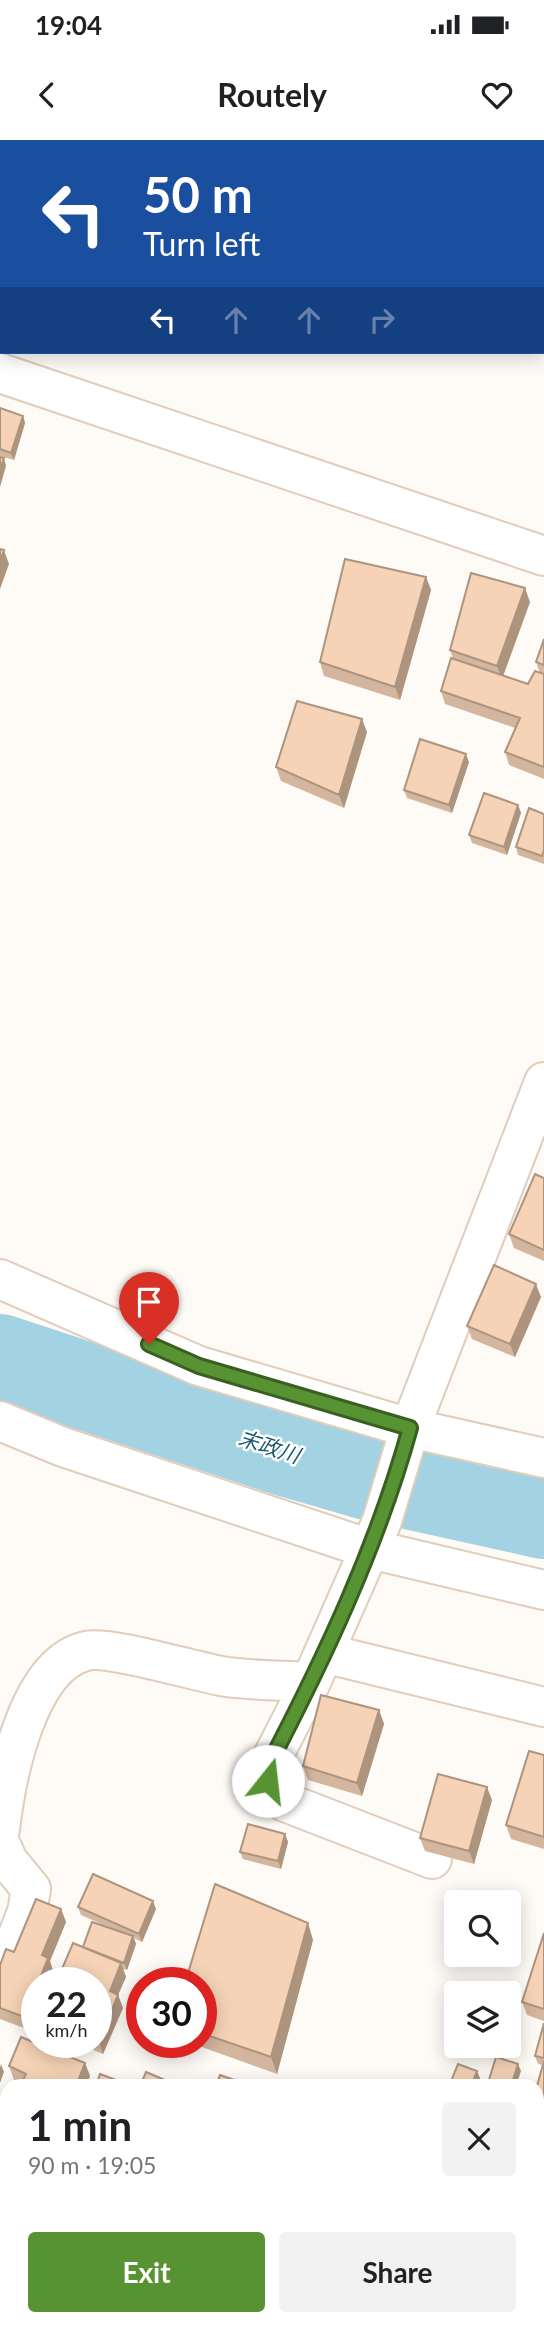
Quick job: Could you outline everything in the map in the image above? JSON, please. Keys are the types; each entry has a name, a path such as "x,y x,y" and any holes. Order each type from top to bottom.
{"street":[{"path":"0,373 544,556"},
{"path":"432,1859 285,1802 274,1792 268,1781 267,1768 318,1667 376,1535 407,1437 534,1133 544,1082"},
{"path":"0,1279 199,1366 407,1437 544,1458"},
{"path":"0,1422 63,1447 376,1535 544,1590"},
{"path":"0,1829 4,1797 18,1746 38,1691 53,1671 69,1658 87,1650 110,1651 224,1677 318,1667 544,1707"},
{"path":"0,1843 8,1861 31,1889 27,1912 0,1981"}],"building":[{"path":"0,408 23,416 11,453 0,449"},
{"path":"345,559 426,577 395,687 320,662"},
{"path":"471,573 525,588 497,666 450,650"},
{"path":"544,639 544,665 536,662"},
{"path":"451,658 528,684 535,671 544,674 544,767 505,752 520,718 441,691"},
{"path":"297,701 362,719 339,795 276,767"},
{"path":"420,739 466,754 449,805 404,790"},
{"path":"484,793 518,805 504,847 469,835"},
{"path":"529,808 544,814 542,856 516,847"},
{"path":"535,1174 544,1178 544,1250 509,1234"},
{"path":"494,1265 536,1284 510,1344 467,1326"},
{"path":"321,1695 379,1710 357,1783 303,1766"},
{"path":"529,1751 544,1755 544,1837 506,1825"},
{"path":"438,1774 487,1787 469,1851 420,1838"},
{"path":"248,1824 285,1834 278,1861 240,1852"},
{"path":"93,1874 153,1901 139,1934 78,1907"},
{"path":"215,1884 308,1923 271,2057 217,2038 217,1967 190,1967"},
{"path":"36,1899 61,1909 42,1955 48,1958 44,1967 21,1967 21,2016 0,2008 0,1965 6,1949 14,1952"},
{"path":"92,1922 133,1936 124,1963 83,1947"},
{"path":"544,1933 544,2009 522,2002"},
{"path":"73,1943 121,1963 112,1986 112,1967 63,1967"},
{"path":"112,1992 118,1995 112,2010"},
{"path":"544,2023 544,2058 535,2056"},
{"path":"21,2037 21,2058 73,2058 85,2063 79,2079 24,2079 26,2074 9,2066"},
{"path":"496,2058 518,2064 513,2079 489,2079"},
{"path":"544,2061 544,2079 539,2079"},
{"path":"458,2064 477,2071 474,2079 452,2079"},
{"path":"146,2072 162,2079 143,2079"},
{"path":"100,2074 114,2079 98,2079"}],"waterway":[{"name":"末政川","path":"0,1358 285,1452 368,1476 544,1515"}],"route":[{"path":"149,1344 199,1366 410,1428 382,1521 312,1682 267,1768 268,1781"}]}
